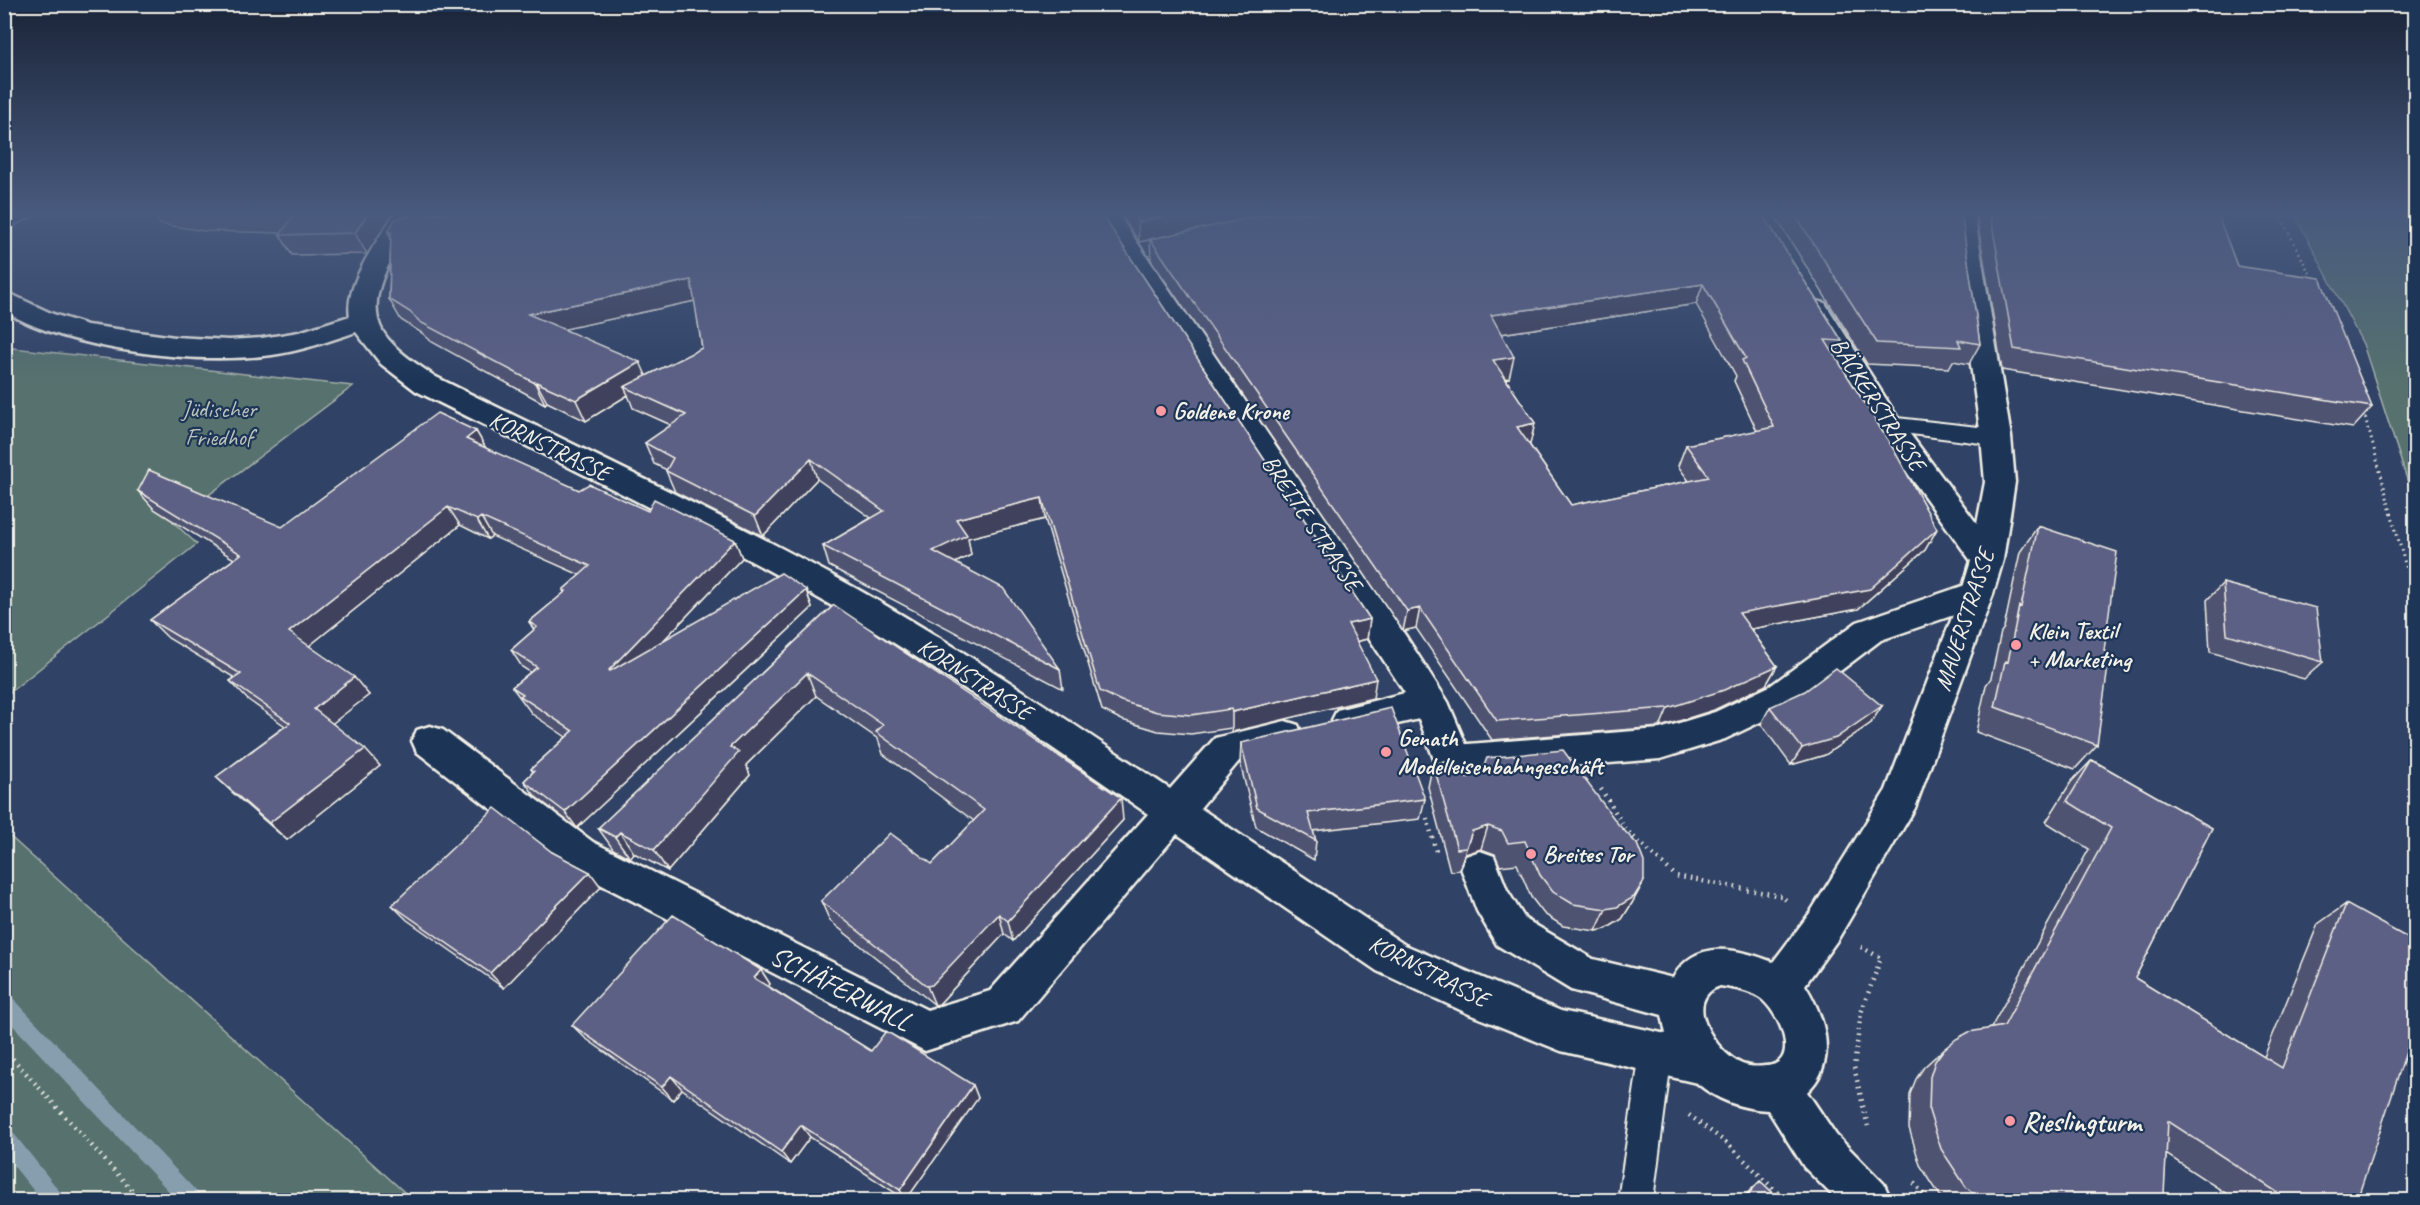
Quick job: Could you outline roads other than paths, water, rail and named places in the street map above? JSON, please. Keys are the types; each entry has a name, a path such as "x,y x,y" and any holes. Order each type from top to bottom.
{"street":[{"path":"4,299 37,317 93,336 141,343 239,349 283,344 363,321 363,303 367,286 379,269"},
{"name":"BREITE STRASSE","path":"1154,269 1430,702 1457,772 1583,750 1660,744 1725,724 1782,696 1869,632 1982,577"},
{"name":"MAUERSTRASSE","path":"1779,987 1824,926 1902,797 1982,577 2000,482 1996,437 1971,269"},
{"name":"BÄCKERSTRASSE","path":"1801,284 1982,577"},
{"name":"KORNSTRASSE","path":"363,321 374,339 397,364 426,384 753,547 847,599 956,664 1391,958 1484,1000 1561,1031 1704,1064"},
{"path":"821,624 847,599"},
{"name":"SCHÄFERWALL","path":"430,741 592,842 925,1031 1003,1007 1228,749 1430,702"},
{"path":"1480,868 1491,897 1511,932 1586,976 1682,1000"},
{"path":"1720,966 1747,971 1779,987 1798,1012 1808,1047 1797,1075 1779,1087 1752,1087 1725,1080 1704,1064 1684,1033 1682,1000 1696,976 1720,966"},
{"path":"1779,1087 1820,1151 1868,1200"}],"lane":[{"path":"1888,425 1996,437"},
{"path":"1635,1200 1656,1053"}],"waterway":[{"path":"4,1002 191,1200"},
{"path":"4,1137 54,1200"}],"place":[{"name":"Goldene Krone","path":"1161,411"},
{"name":"Klein Textil + Marketing","path":"2016,645"},
{"name":"Genath Modelleisenbahngeschäft","path":"1386,752"},
{"name":"Breites Tor","path":"1531,854"},
{"name":"Rieslingturm","path":"2010,1121"}],"park label":[{"name":"Jüdischer Friedhof","path":"219,423"}]}
